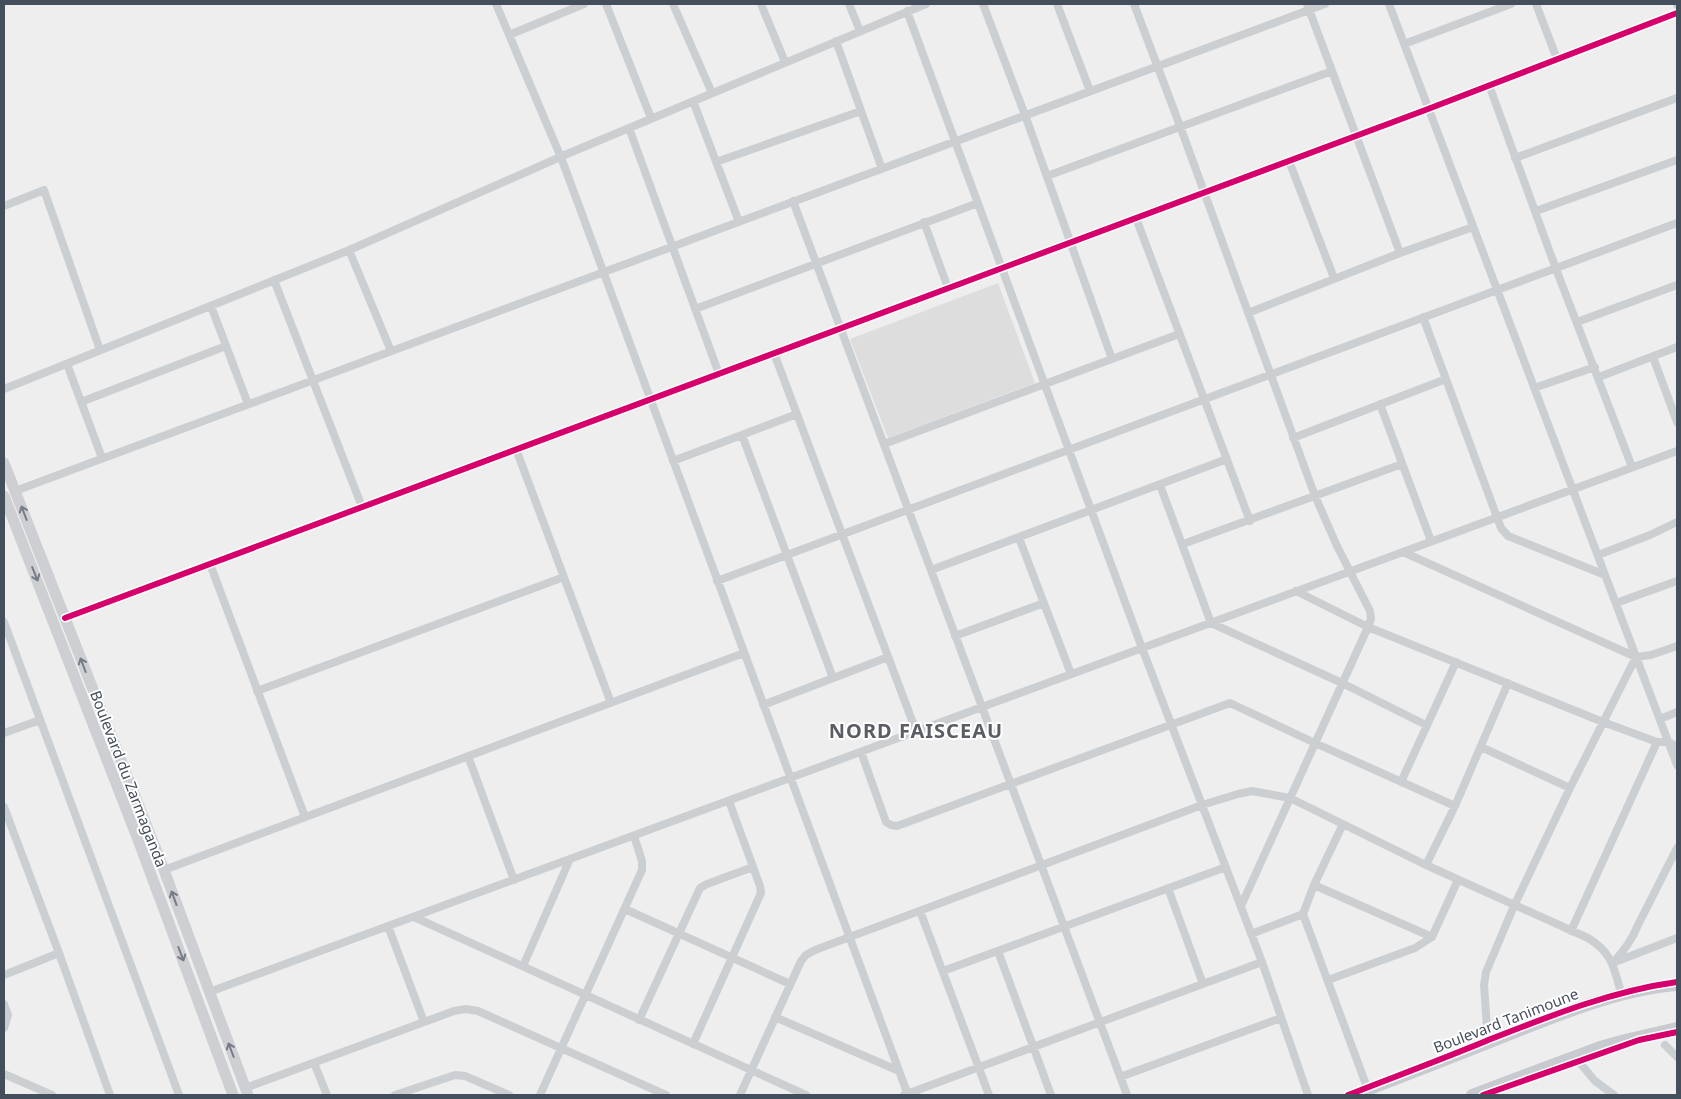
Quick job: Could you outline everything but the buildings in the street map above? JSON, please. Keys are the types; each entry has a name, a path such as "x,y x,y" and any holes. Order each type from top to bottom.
{"main road":[{"name":"Boulevard du Zarmaganda","path":"4,464 164,870 247,1092"},
{"name":"Boulevard du Zarmaganda","path":"4,496 137,837 234,1095"},
{"name":"Boulevard Tanimoune","path":"1354,1095 1621,991 1677,985"},
{"path":"1478,1094 1574,1056 1625,1040 1677,1028"}],"street":[{"path":"496,4 560,156 906,1095 1262,962"},
{"path":"509,36 584,4"},
{"path":"606,4 651,118"},
{"path":"673,4 712,93"},
{"path":"761,4 785,62"},
{"path":"849,4 860,31"},
{"path":"4,389 349,250 560,156 926,4"},
{"path":"983,4 1025,115 1112,359"},
{"path":"1057,4 1090,91"},
{"path":"1134,4 1315,496 1337,546 1370,611 1371,619 1241,906"},
{"path":"15,491 882,169 1308,7 1325,4"},
{"path":"1388,4 1677,764"},
{"path":"1404,44 1511,4"},
{"path":"1536,4 1557,59"},
{"path":"1308,7 1400,253"},
{"path":"907,11 1142,648 1262,962 1308,1095"},
{"path":"65,618 1428,109 1677,13"},
{"path":"836,41 882,169"},
{"path":"1047,176 1332,71"},
{"path":"1489,85 1556,269 1578,322 1632,467"},
{"path":"1515,158 1677,98"},
{"path":"693,101 739,222"},
{"path":"716,162 861,111"},
{"path":"629,128 719,374"},
{"path":"1536,211 1677,160"},
{"path":"1289,161 1334,278"},
{"path":"4,206 44,190 100,350"},
{"path":"793,202 1127,1095"},
{"path":"695,308 978,203"},
{"path":"1136,218 1250,521"},
{"path":"924,222 948,288"},
{"path":"718,581 1677,223"},
{"path":"1248,313 1334,278 1473,227"},
{"path":"349,250 391,351"},
{"path":"274,280 362,507"},
{"path":"1578,322 1677,285"},
{"path":"211,306 248,404"},
{"path":"1424,318 1501,528 1508,536 1605,575"},
{"path":"884,444 1179,334"},
{"path":"81,402 226,346"},
{"path":"1599,377 1677,347"},
{"path":"774,353 916,732"},
{"path":"1652,357 1677,422"},
{"path":"67,364 102,458"},
{"path":"1534,388 1595,367"},
{"path":"1293,438 1446,379"},
{"path":"1380,404 1431,541"},
{"path":"673,461 797,414"},
{"path":"742,435 833,678"},
{"path":"516,449 611,703"},
{"path":"209,992 1677,450"},
{"path":"930,570 1227,459"},
{"path":"1183,544 1402,464"},
{"path":"1160,485 1211,623 1342,683 1426,725"},
{"path":"1598,555 1650,535 1677,522"},
{"path":"1019,538 1071,674"},
{"path":"1403,552 1636,657 1651,655 1677,646"},
{"path":"210,564 305,817"},
{"path":"257,691 564,577"},
{"path":"1616,603 1677,580"},
{"path":"1296,591 1368,627 1603,722 1658,742 1669,742 1677,748"},
{"path":"955,636 1044,603"},
{"path":"4,622 179,1095"},
{"path":"164,870 744,653"},
{"path":"763,705 888,657"},
{"path":"1488,1043 1484,993 1486,972 1514,906 1570,788 1636,657"},
{"path":"1401,782 1456,662"},
{"path":"1426,866 1455,806 1508,683"},
{"path":"861,752 886,822 897,826 1230,703 1455,806"},
{"path":"1660,719 1677,712"},
{"path":"4,733 40,720"},
{"path":"1571,932 1658,742"},
{"path":"1481,747 1570,788"},
{"path":"468,756 514,880"},
{"path":"740,1095 790,984 806,955 849,937 1202,805 1252,791 1290,798 1426,866 1596,943 1613,963 1621,991"},
{"path":"693,1044 761,893 729,801"},
{"path":"4,807 110,1095"},
{"path":"1343,824 1314,885 1303,914 1368,1090"},
{"path":"540,1095 642,870 642,861 634,836"},
{"path":"1613,963 1628,947 1677,848"},
{"path":"523,966 570,859"},
{"path":"639,1020 700,888 753,867"},
{"path":"943,971 1226,867"},
{"path":"1328,980 1414,948 1432,937 1458,880"},
{"path":"1314,885 1432,937"},
{"path":"1168,888 1204,984"},
{"path":"625,909 790,984"},
{"path":"920,911 989,1095"},
{"path":"1251,934 1303,914"},
{"path":"414,917 806,1095"},
{"path":"388,926 424,1022"},
{"path":"1613,963 1677,938"},
{"path":"998,951 1051,1095"},
{"path":"4,975 59,954"},
{"path":"4,1004 8,1015 4,1028"},
{"path":"247,1092 314,1063 466,1008 478,1011 666,1095"},
{"path":"775,1017 898,1071"},
{"path":"1120,1077 1281,1018"},
{"path":"1665,1045 1677,1057"},
{"path":"1574,1056 1595,1081 1614,1095"},
{"path":"314,1063 327,1095"},
{"path":"4,1074 52,1095"},
{"path":"395,1095 455,1074 465,1076 509,1095"}],"shaded area":[{"path":"998,283 1035,383 888,438 850,339"}],"cycle path":[{"path":"65,618 1428,109 1677,13"},
{"path":"1348,1095 1580,1006 1652,986 1677,982"},
{"path":"1483,1095 1639,1040 1677,1032"}],"district":[{"name":"NORD FAISCEAU","path":"916,731"}]}
